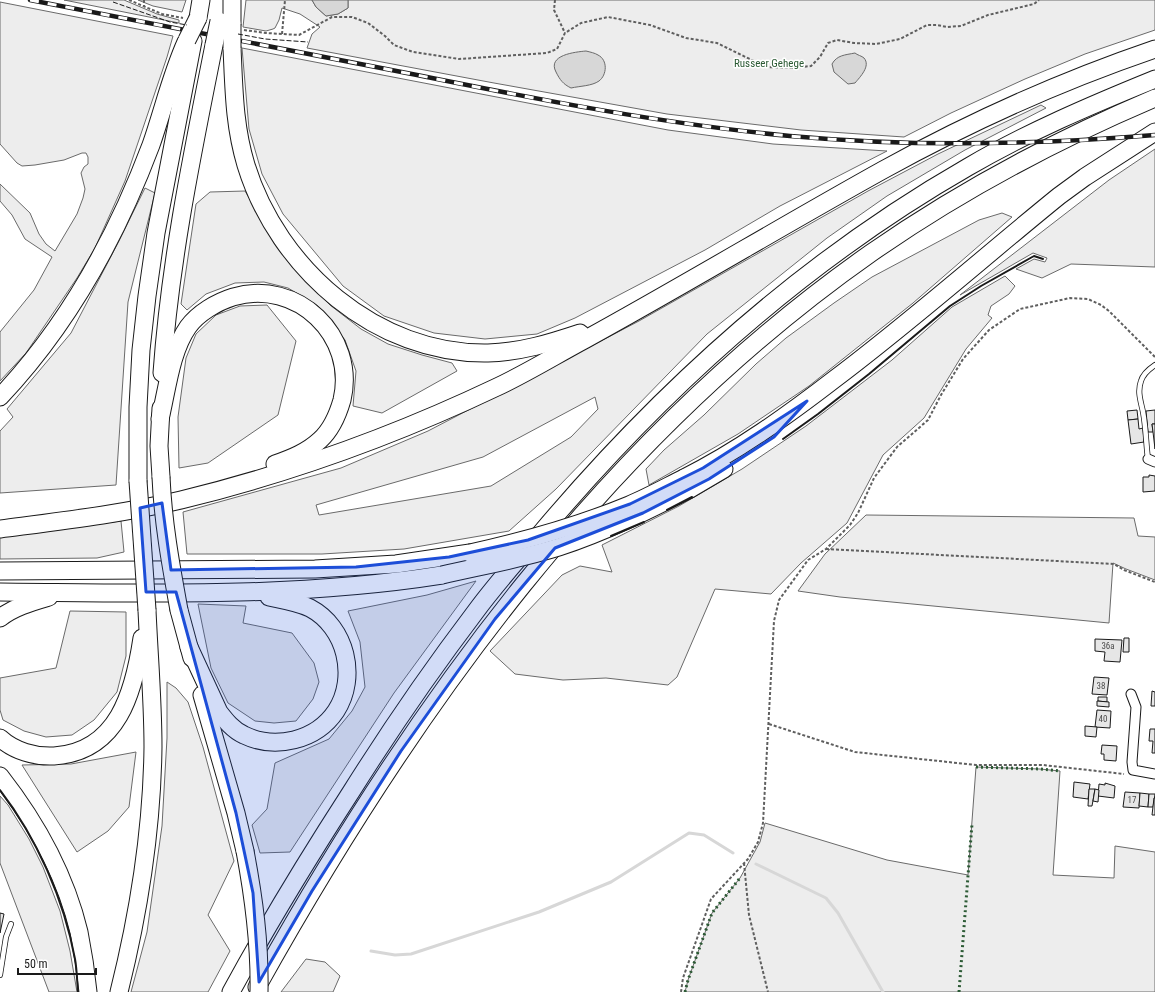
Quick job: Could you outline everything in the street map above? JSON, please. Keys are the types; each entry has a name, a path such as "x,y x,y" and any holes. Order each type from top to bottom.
{"highway":[{"path":"119,992 141,886 150,816 153,746 147,610 138,481 138,408 141,350 156,233 190,41 198,18 201,0"},
{"path":"222,0 231,25"},
{"path":"232,0 231,25 235,110 238,134 247,167 261,202 281,236 309,272 337,298 364,318 393,333 424,344 460,351 488,353 519,350 549,344 631,314"},
{"path":"231,25 214,45 177,236 169,298 161,384 159,446 163,511 168,552 179,610 246,850 259,940 259,992"},
{"path":"0,397 31,362 60,323 99,260 124,210 148,152 176,64 190,41"},
{"path":"0,529 102,515 179,500 289,471 406,428 500,386 631,314 886,168 968,126 1045,90 1155,49"},
{"path":"231,992 300,872 385,738 454,641 502,578 552,519 602,462 655,408 707,359 765,308 820,265 900,209 965,169 1031,133 1086,107 1155,79"},
{"path":"254,992 312,891 355,821 401,751 466,659 511,599 592,504 669,422 712,381 781,321 856,264 916,223 974,187 1038,152 1123,111 1155,98"},
{"path":"0,592 215,592 329,587 378,583 442,575 516,558 576,540 643,513 687,484 774,436 807,401 885,340 1059,196 1085,177 1155,132"},
{"path":"160,419 177,347 182,337 189,325 200,315 226,300 241,295 261,294 273,294 284,298 299,304 313,314 326,326 335,341 341,357 344,372 344,392 335,420 321,439 294,457 258,469 179,500"},
{"path":"0,571 315,569 396,564 470,553 522,541 568,527 687,484"},
{"path":"0,618 16,608 32,602 76,592"},
{"path":"189,647 219,712 226,722 235,730 254,739 265,742 279,742 307,736 318,729 336,711 342,697 348,673 344,650 336,633 322,616 296,603 269,597 215,592"},
{"path":"0,738 18,749 34,755 48,756 75,752 88,747 101,738 118,718 130,692 141,647 147,610"},
{"path":"0,776 29,817 54,861 66,890 79,932 88,992"}],"street":[{"path":"1131,694 1136,707 1132,762 1133,770 1155,774"}],"lane":[{"path":"1152,460 1140,401 1140,387 1143,375 1155,365"},
{"path":"0,975 6,937 11,924"}],"path":[{"path":"144,0 144,6"},
{"path":"282,34 285,0"},
{"path":"555,0 554,10 565,33"},
{"path":"231,25 282,34 299,35 332,17 352,17 368,23 394,45 413,52 459,59 547,53 557,49 565,33 581,23 608,17 650,25 686,38 717,43 766,67 792,68 811,66 820,57 828,43 837,40 854,43 876,44 900,40 927,25 947,27 961,26 988,15 1034,4 1039,0"},
{"path":"681,992 683,978 711,899 744,863 758,842 763,823 774,621 779,600 808,560 826,549 850,525 858,513 874,478 897,447 928,420 963,359 989,330 1020,309 1070,298 1088,298 1097,302 1109,311 1155,357"},
{"path":"826,549 1114,564 1124,570 1155,582"},
{"path":"769,724 855,752 976,765 1043,765 1128,774 1133,770"},
{"path":"744,863 749,915 768,992"}],"highlighted area":[{"path":"807,401 774,437 709,479 643,513 555,548 495,619 401,751 312,891 259,982 253,893 236,813 176,592 146,592 140,508 162,503 171,570 356,567 449,557 528,540 630,504 703,468"}],"shaded area":[{"path":"64,0 124,0 157,14 179,20 179,23"},
{"path":"138,0 186,0 182,12 153,6"},
{"name":"Russeer Gehege","path":"246,0 312,0 316,7 326,16 338,14 348,8 348,0 1155,0 1155,30 1085,54 1025,79 951,113 904,137 801,130 667,114 307,48 312,34 320,27 300,14 282,8 279,20 273,29 266,31 243,27"},
{"path":"312,0 348,0 348,8 338,14 326,16 316,7"},
{"path":"0,2 173,36 125,181 95,248 77,278 26,353 0,381 0,332 34,290 52,257 25,239 12,215 0,201 0,184 30,213 39,234 46,244 55,251 77,214 83,198 85,189 81,173 84,167 88,164 88,157 86,153 82,153 64,160 22,166 17,163 0,144"},
{"path":"242,48 668,130 773,144 887,151 780,206 705,250 575,318 537,334 485,339 434,333 384,316 343,286 283,214 262,174 249,129"},
{"path":"586,51 597,54 604,60 604,75 596,83 571,88 559,77 554,66 555,62 559,58 569,54"},
{"path":"855,53 864,58 866,61 866,68 855,83 848,84 834,72 832,64 839,57"},
{"path":"1041,105 1046,108 965,150 887,196 827,238 707,334 556,489 509,531 404,549 322,554 187,554 183,512 341,468 428,431 639,321 868,191 938,154","holes":["595,397 598,409 571,437 491,486 319,515 316,505 483,457"]},
{"path":"1155,149 1155,267 1071,264 1042,278 1016,269 1034,259 1045,262 1047,258 1033,253 960,295 1109,180"},
{"path":"145,188 155,193 128,302 116,485 0,493 0,431 13,417 7,409 71,333"},
{"path":"245,191 276,243 305,279 330,305 361,329 388,344 452,363 457,371 382,413 353,406 356,371 345,340 318,306 288,288 264,282 235,283 206,294 187,310 181,304 196,204 210,192"},
{"path":"1002,213 1012,217 913,303 809,386 738,434 649,485 646,469 664,450 704,415 756,364 786,338 872,277 979,220"},
{"path":"1005,276 1015,286 1009,294 991,306 988,315 992,318 966,349 924,418 883,455 847,523 801,563 771,594 715,589 677,677 668,685 606,678 563,680 515,674 490,651 562,575 580,566 612,572 602,545 679,506 742,469 806,426 892,360 952,307"},
{"path":"267,305 296,341 278,415 208,463 179,468 178,417 186,358 196,334 216,315 240,306"},
{"path":"866,515 1134,518 1138,536 1155,537 1155,580 1113,563 1109,623 840,597 798,591 825,554"},
{"path":"121,521 124,552 97,558 0,559 0,536"},
{"path":"476,581 394,693 290,852 260,853 252,825 267,809 275,763 329,739 352,711 365,687 360,642 348,611 427,595"},
{"path":"198,604 246,606 243,623 292,633 314,663 319,682 313,699 296,721 274,723 255,721 228,703 211,668"},
{"path":"70,611 126,612 126,656 117,692 94,720 72,735 46,737 24,731 3,720 0,710 0,678 56,668"},
{"path":"167,682 176,688 188,702 203,747 234,861 208,915 230,951 208,992 131,992 147,932 162,826 167,738"},
{"path":"136,752 129,807 108,831 77,852 22,765 71,764"},
{"path":"976,767 1060,771 1053,875 1114,878 1115,846 1155,852 1155,992 685,992 712,913 740,878 760,842 765,823 887,860 968,875"},
{"path":"0,796 8,805 29,839 43,867 60,911 70,951 77,992 49,992 0,863"},
{"path":"306,959 325,962 340,976 333,992 281,992"}],"building":[{"path":"1137,410 1138,419 1128,420 1127,411"},
{"path":"1155,410 1155,424 1152,424 1153,432 1148,432 1146,411"},
{"path":"1138,419 1139,429 1143,428 1144,442 1131,444 1128,420"},
{"path":"1152,424 1155,424 1155,449 1153,432"},
{"path":"1149,475 1155,476 1155,491 1143,492 1143,477 1149,477"},
{"path":"1124,638 1129,638 1129,652 1123,652"},
{"path":"1095,639 1122,640 1120,662 1104,661 1105,652 1095,651"},
{"path":"1094,677 1109,678 1107,695 1092,694"},
{"path":"1152,691 1155,692 1155,706 1151,706"},
{"path":"1098,697 1107,697 1107,702 1098,701"},
{"path":"1097,701 1109,702 1109,707 1097,706"},
{"path":"1097,710 1111,711 1110,728 1095,727"},
{"path":"1085,726 1097,727 1096,737 1085,736"},
{"path":"1150,729 1155,729 1155,753 1152,753 1153,741 1149,741"},
{"path":"1102,745 1117,746 1116,761 1104,760 1104,754 1101,754"},
{"path":"1074,782 1090,784 1088,799 1073,797"},
{"path":"1105,783 1115,786 1114,798 1098,796 1099,784 1105,785"},
{"path":"1089,789 1095,789 1092,806 1088,806"},
{"path":"1095,789 1099,790 1098,802 1093,801"},
{"path":"1125,792 1140,793 1139,808 1123,807"},
{"path":"1140,793 1149,794 1148,807 1139,806"},
{"path":"1149,794 1155,794 1153,807 1148,807"},
{"path":"1154,798 1155,815 1152,815"},
{"path":"0,913 4,914 0,933"}],"waterway":[{"path":"371,951 395,955 411,954 539,912 611,882 689,833 704,835 733,853"},
{"path":"756,864 826,898 838,913 883,992"}],"railway":[{"path":"30,0 556,102 649,118 743,131 835,140 926,143 1018,143 1155,135"}],"hedge":[{"path":"976,767 1060,771"},
{"path":"959,992 972,824"},
{"path":"685,992 712,913 740,878"}],"fence":[{"path":"113,2 170,22 187,25"},
{"path":"238,34 265,39 308,42"}],"wall":[{"path":"783,439 869,374 950,306 981,286 1034,256 1043,259"},
{"path":"667,510 692,497"},
{"path":"611,536 644,522"},
{"path":"0,790 26,828 56,892 64,914 75,959 78,992"}]}
